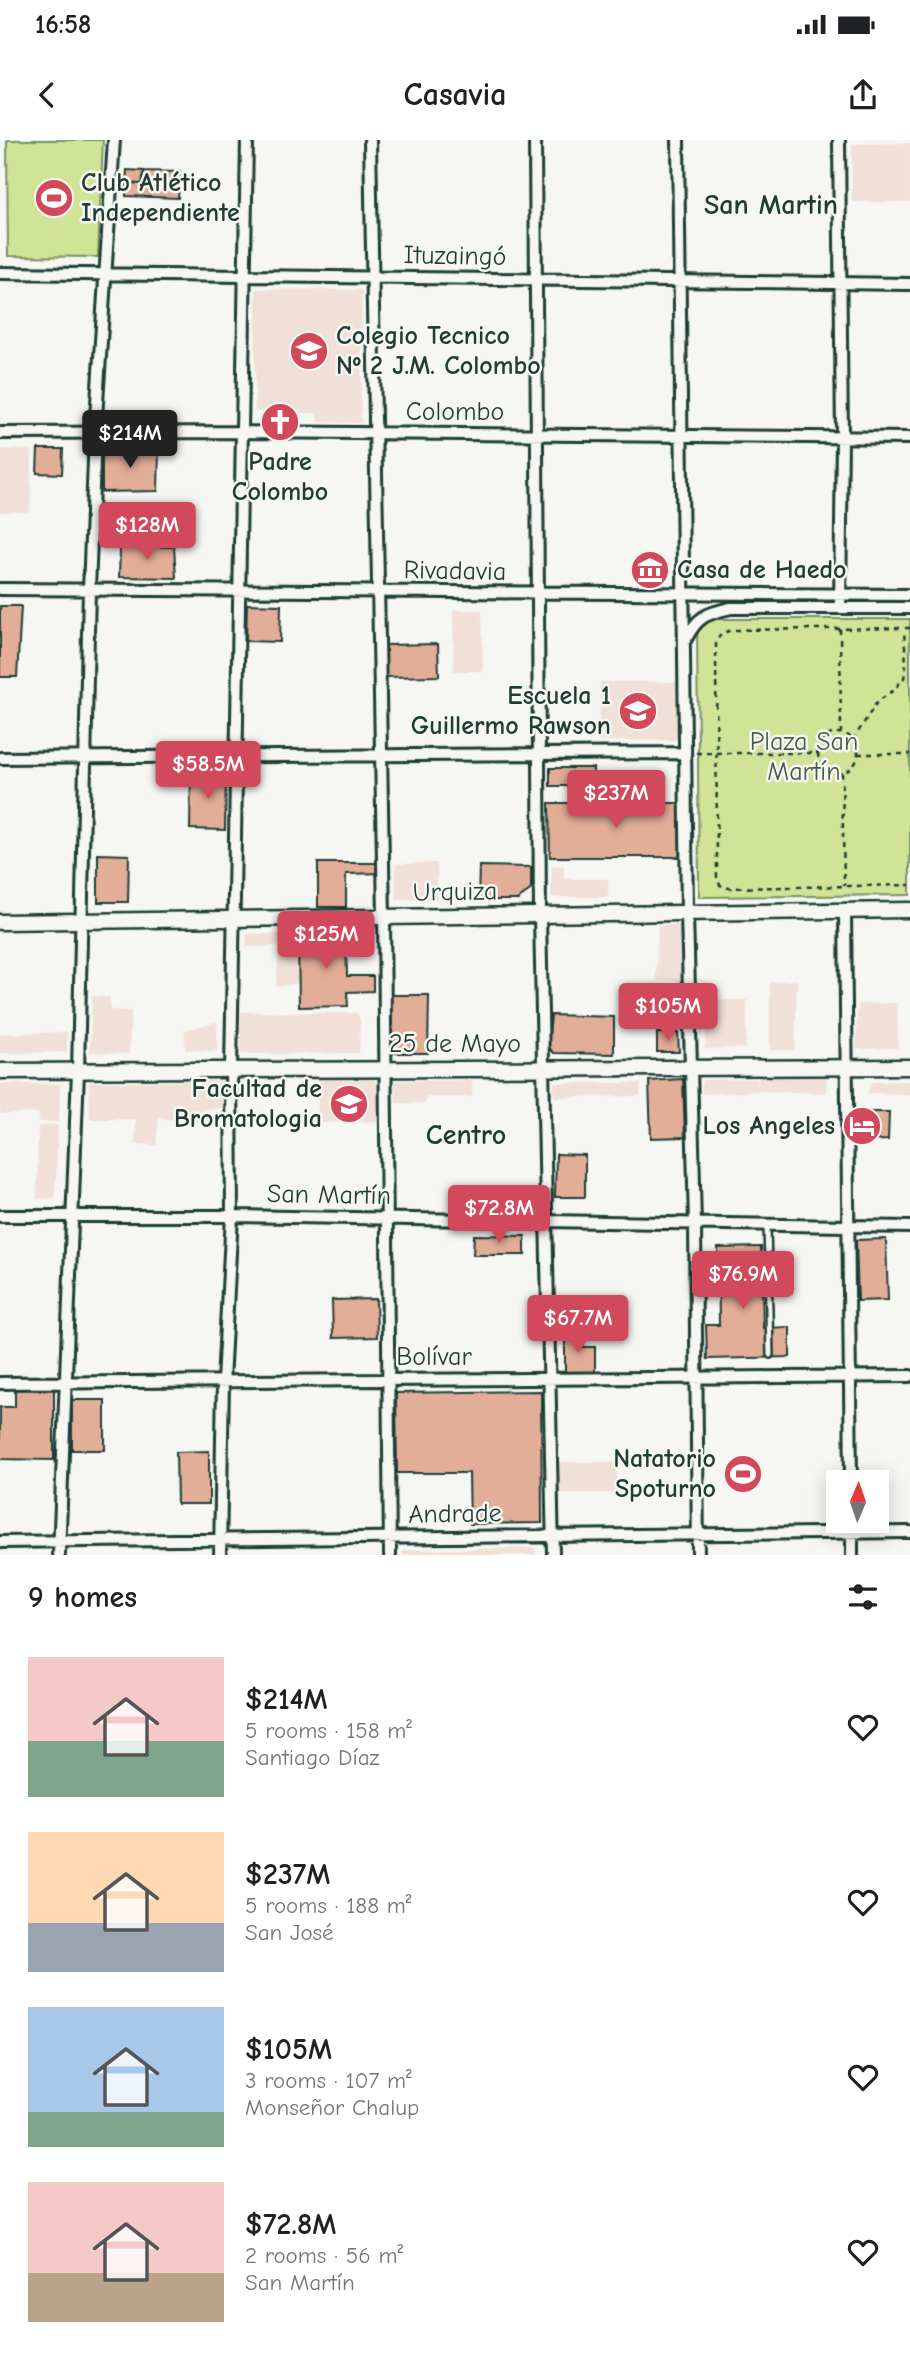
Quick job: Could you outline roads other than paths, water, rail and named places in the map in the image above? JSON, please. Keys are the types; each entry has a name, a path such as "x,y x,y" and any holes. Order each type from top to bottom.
{"street":[{"path":"59,1555 78,1071 95,434 114,140"},
{"path":"220,1555 223,1381 232,1216 231,1070 247,140"},
{"path":"370,140 382,755 390,1555"},
{"path":"535,140 540,915 553,1555"},
{"path":"678,140 698,1555"},
{"path":"839,140 842,438 840,608"},
{"name":"Ituzaingó","path":"0,273 910,284"},
{"name":"Colombo","path":"0,433 242,432 910,438"},
{"name":"Rivadavia","path":"0,589 684,596 910,595"},
{"path":"685,642 693,626 709,612 731,608 910,608"},
{"path":"0,758 685,753"},
{"name":"Urquiza","path":"0,922 910,910"},
{"path":"845,911 851,1470"},
{"name":"25 de Mayo","path":"0,1071 910,1067"},
{"name":"San Martín","path":"0,1216 232,1216 910,1227"},
{"name":"Bolívar","path":"0,1382 910,1376"},
{"name":"Andrade","path":"0,1542 698,1534 826,1528"},
{"name":"Andrade","path":"889,1530 910,1532"},
{"path":"852,1533 852,1555"}],"lane":[{"path":"767,1225 770,1355"}],"place":[{"name":"Club Atlético Independiente","path":"54,198"},
{"name":"Colegio Tecnico Nº 2 J.M. Colombo","path":"309,351"},
{"name":"Padre Colombo","path":"280,422"},
{"name":"Casa de Haedo","path":"650,570"},
{"name":"Escuela 1 Guillermo Rawson","path":"638,711"},
{"name":"Facultad de Bromatologia","path":"349,1104"},
{"name":"Los Angeles","path":"862,1126"},
{"name":"Natatorio Spoturno","path":"743,1474"}],"district":[{"name":"San Martin","path":"771,205"},
{"name":"Centro","path":"466,1135"}],"park label":[{"name":"Plaza San Martín","path":"804,757"}]}
